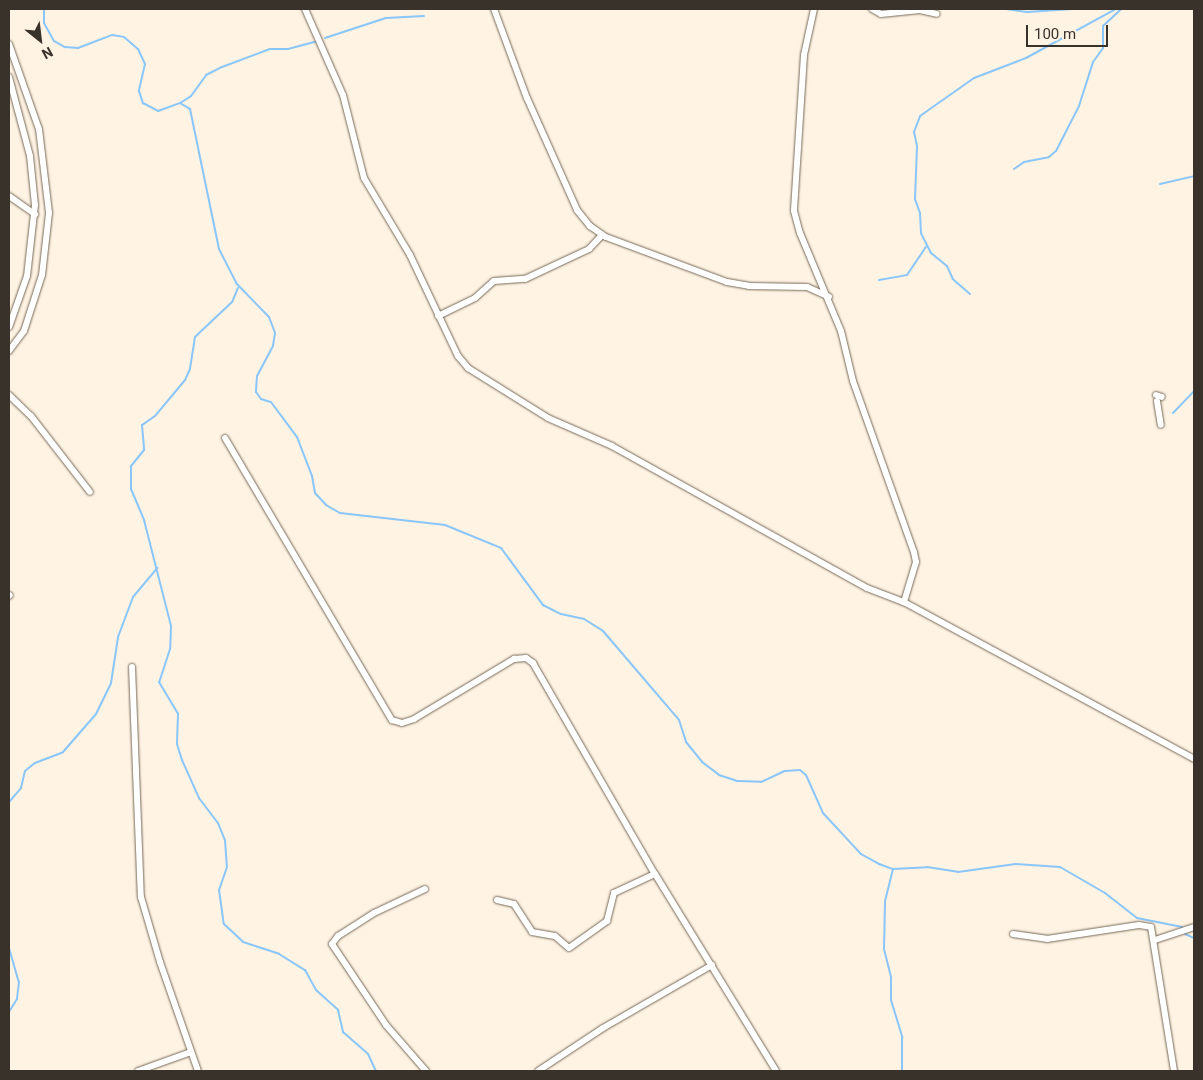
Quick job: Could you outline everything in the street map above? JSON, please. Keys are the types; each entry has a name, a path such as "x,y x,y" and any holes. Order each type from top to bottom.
{"street":[{"path":"305,9 343,95 364,178 410,254 438,316 464,364 531,408 612,446 636,462 867,588 904,602 1194,759"},
{"path":"494,9 509,45 513,67 577,210 602,235 739,286 807,287 829,297"},
{"path":"814,9 804,55 794,211 800,233 829,297 853,381 914,552 916,562 904,602"},
{"path":"872,9 881,14 920,10 937,14"},
{"path":"9,44 39,129 49,213 49,235 40,283 24,331 9,351"},
{"path":"9,77 30,156 35,214 27,276 9,327"},
{"path":"9,196 35,214"},
{"path":"438,316 475,298 494,281 525,280 589,249 597,244 602,235"},
{"path":"9,395 30,416 90,492"},
{"path":"1159,398 1161,425"},
{"path":"225,438 388,716 398,722 407,722 514,658 529,659 656,874 776,1071"},
{"path":"132,667 141,897 198,1071"},
{"path":"497,900 514,904 532,932 555,936 569,948 608,921 614,893 656,874"},
{"path":"425,889 374,913 338,936 332,944 386,1025 426,1071"},
{"path":"1013,934 1048,939 1139,925 1151,927 1155,940 1174,1071"},
{"path":"1155,940 1194,927"},
{"path":"538,1071 603,1028 712,965"},
{"path":"138,1071 191,1052"}],"waterway":[{"path":"44,9 44,23 54,41 65,47 78,48 112,35 124,37 138,49 145,64 139,91 143,103 158,111 180,103 190,109 219,249 236,283 269,317 275,333 273,346 257,376 256,392 261,399 271,402 297,437 312,476 315,493 326,505 340,513 445,525 501,548 543,605 561,614 584,619 603,631 679,720 686,742 702,762 719,775 738,781 761,782 785,771 800,770 806,775 823,813 861,854 879,864 893,869 927,867 958,872 1015,864 1060,867 1105,893 1137,918 1182,927"},
{"path":"1006,9 1027,12 1073,9"},
{"path":"970,294 953,279 947,266 931,253 921,233 920,213 915,199 917,146 914,132 920,116 974,78 1026,58 1116,9"},
{"path":"1014,169 1024,162 1049,157 1056,151 1079,106 1093,62 1103,48 1103,26 1121,9"},
{"path":"325,38 386,18 424,16"},
{"path":"180,103 191,96 206,75 222,67 270,49 288,49 317,41"},
{"path":"1160,184 1194,176"},
{"path":"879,280 907,275 926,247"},
{"path":"238,288 232,302 195,337 190,369 185,380 155,416 142,425 144,450 131,466 131,489 144,520 171,626 170,649 159,682 178,714 177,744 182,760 199,798 218,823 225,840 227,867 219,890 224,924 243,942 279,954 305,970 316,990 338,1010 343,1032 368,1054 376,1071"},
{"path":"1173,413 1194,391"},
{"path":"9,802 21,788 25,771 35,763 63,752 96,714 111,683 118,637 133,597 157,568"},
{"path":"893,869 885,902 884,949 891,978 891,1000 902,1037 902,1071"},
{"path":"1185,934 1194,938"},
{"path":"9,948 19,982 17,999 9,1012"}]}
